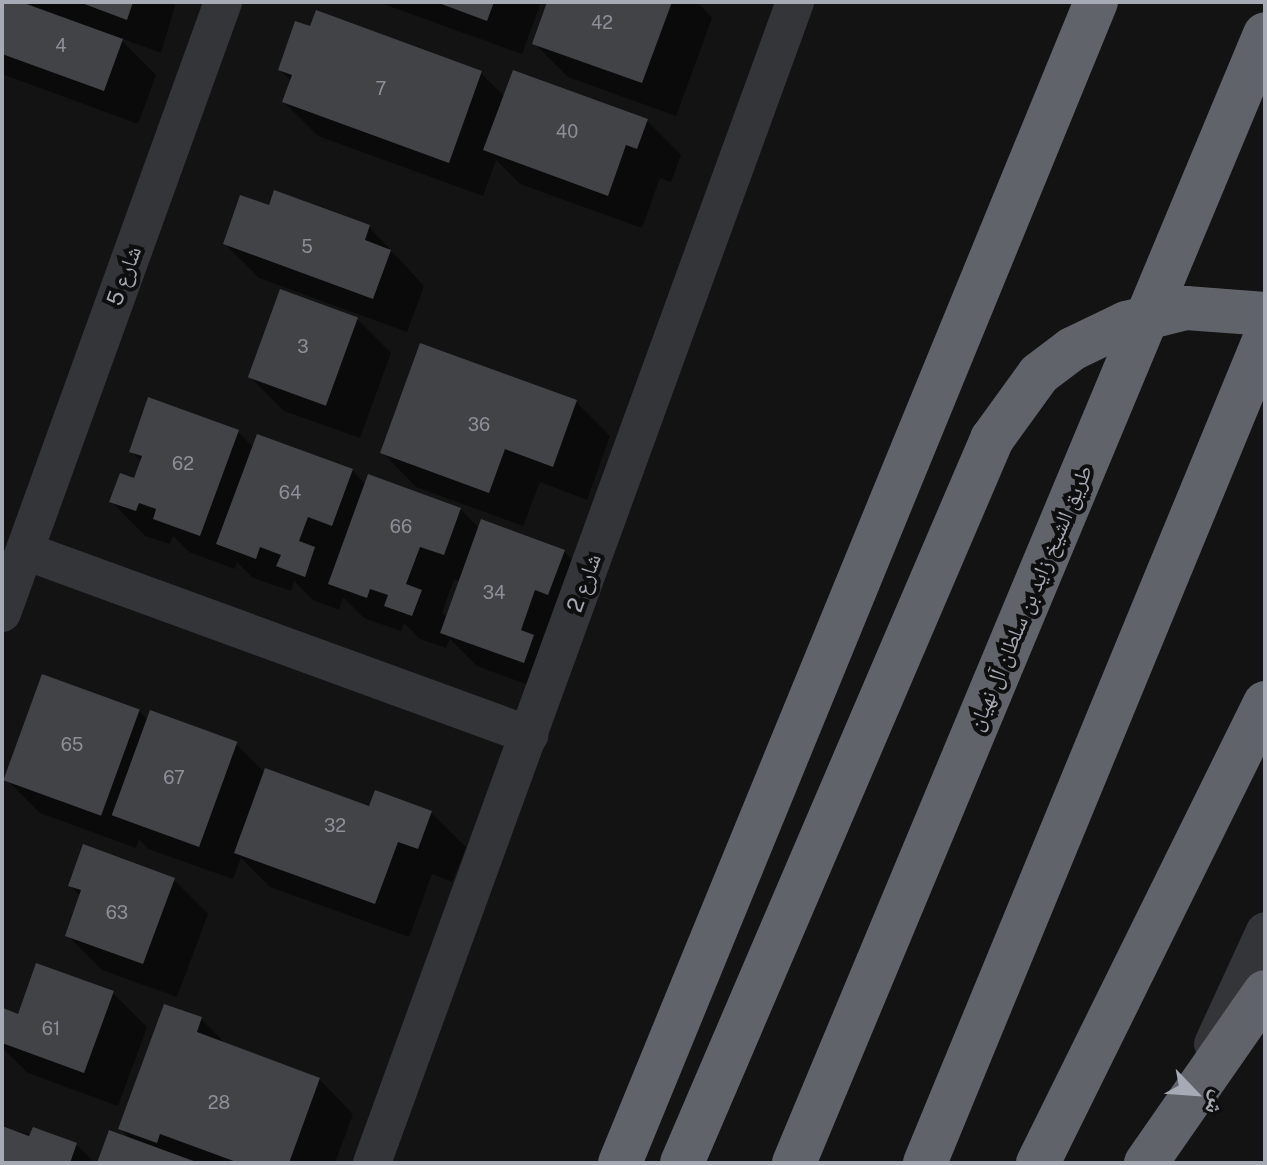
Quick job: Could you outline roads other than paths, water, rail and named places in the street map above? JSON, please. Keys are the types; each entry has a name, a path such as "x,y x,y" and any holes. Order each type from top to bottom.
{"highway":[{"path":"1051,112 1087,2"},
{"path":"620,1163 677,1014 1096,2"},
{"name":"طريق الشيخ زايد بن سلطان آل نهيان","path":"794,1163 1265,34"},
{"path":"682,1163 992,439 1039,374 1072,349 1126,323 1186,308 1265,314"},
{"path":"925,1163 1265,338"},
{"path":"1038,1163 1265,703"},
{"path":"1146,1163 1265,992"}],"street":[{"name":"شارع 5","path":"2,613 223,2"},
{"name":"شارع 2","path":"372,1163 795,2"},
{"path":"25,551 529,735"},
{"path":"1159,1163 1265,931"}]}
